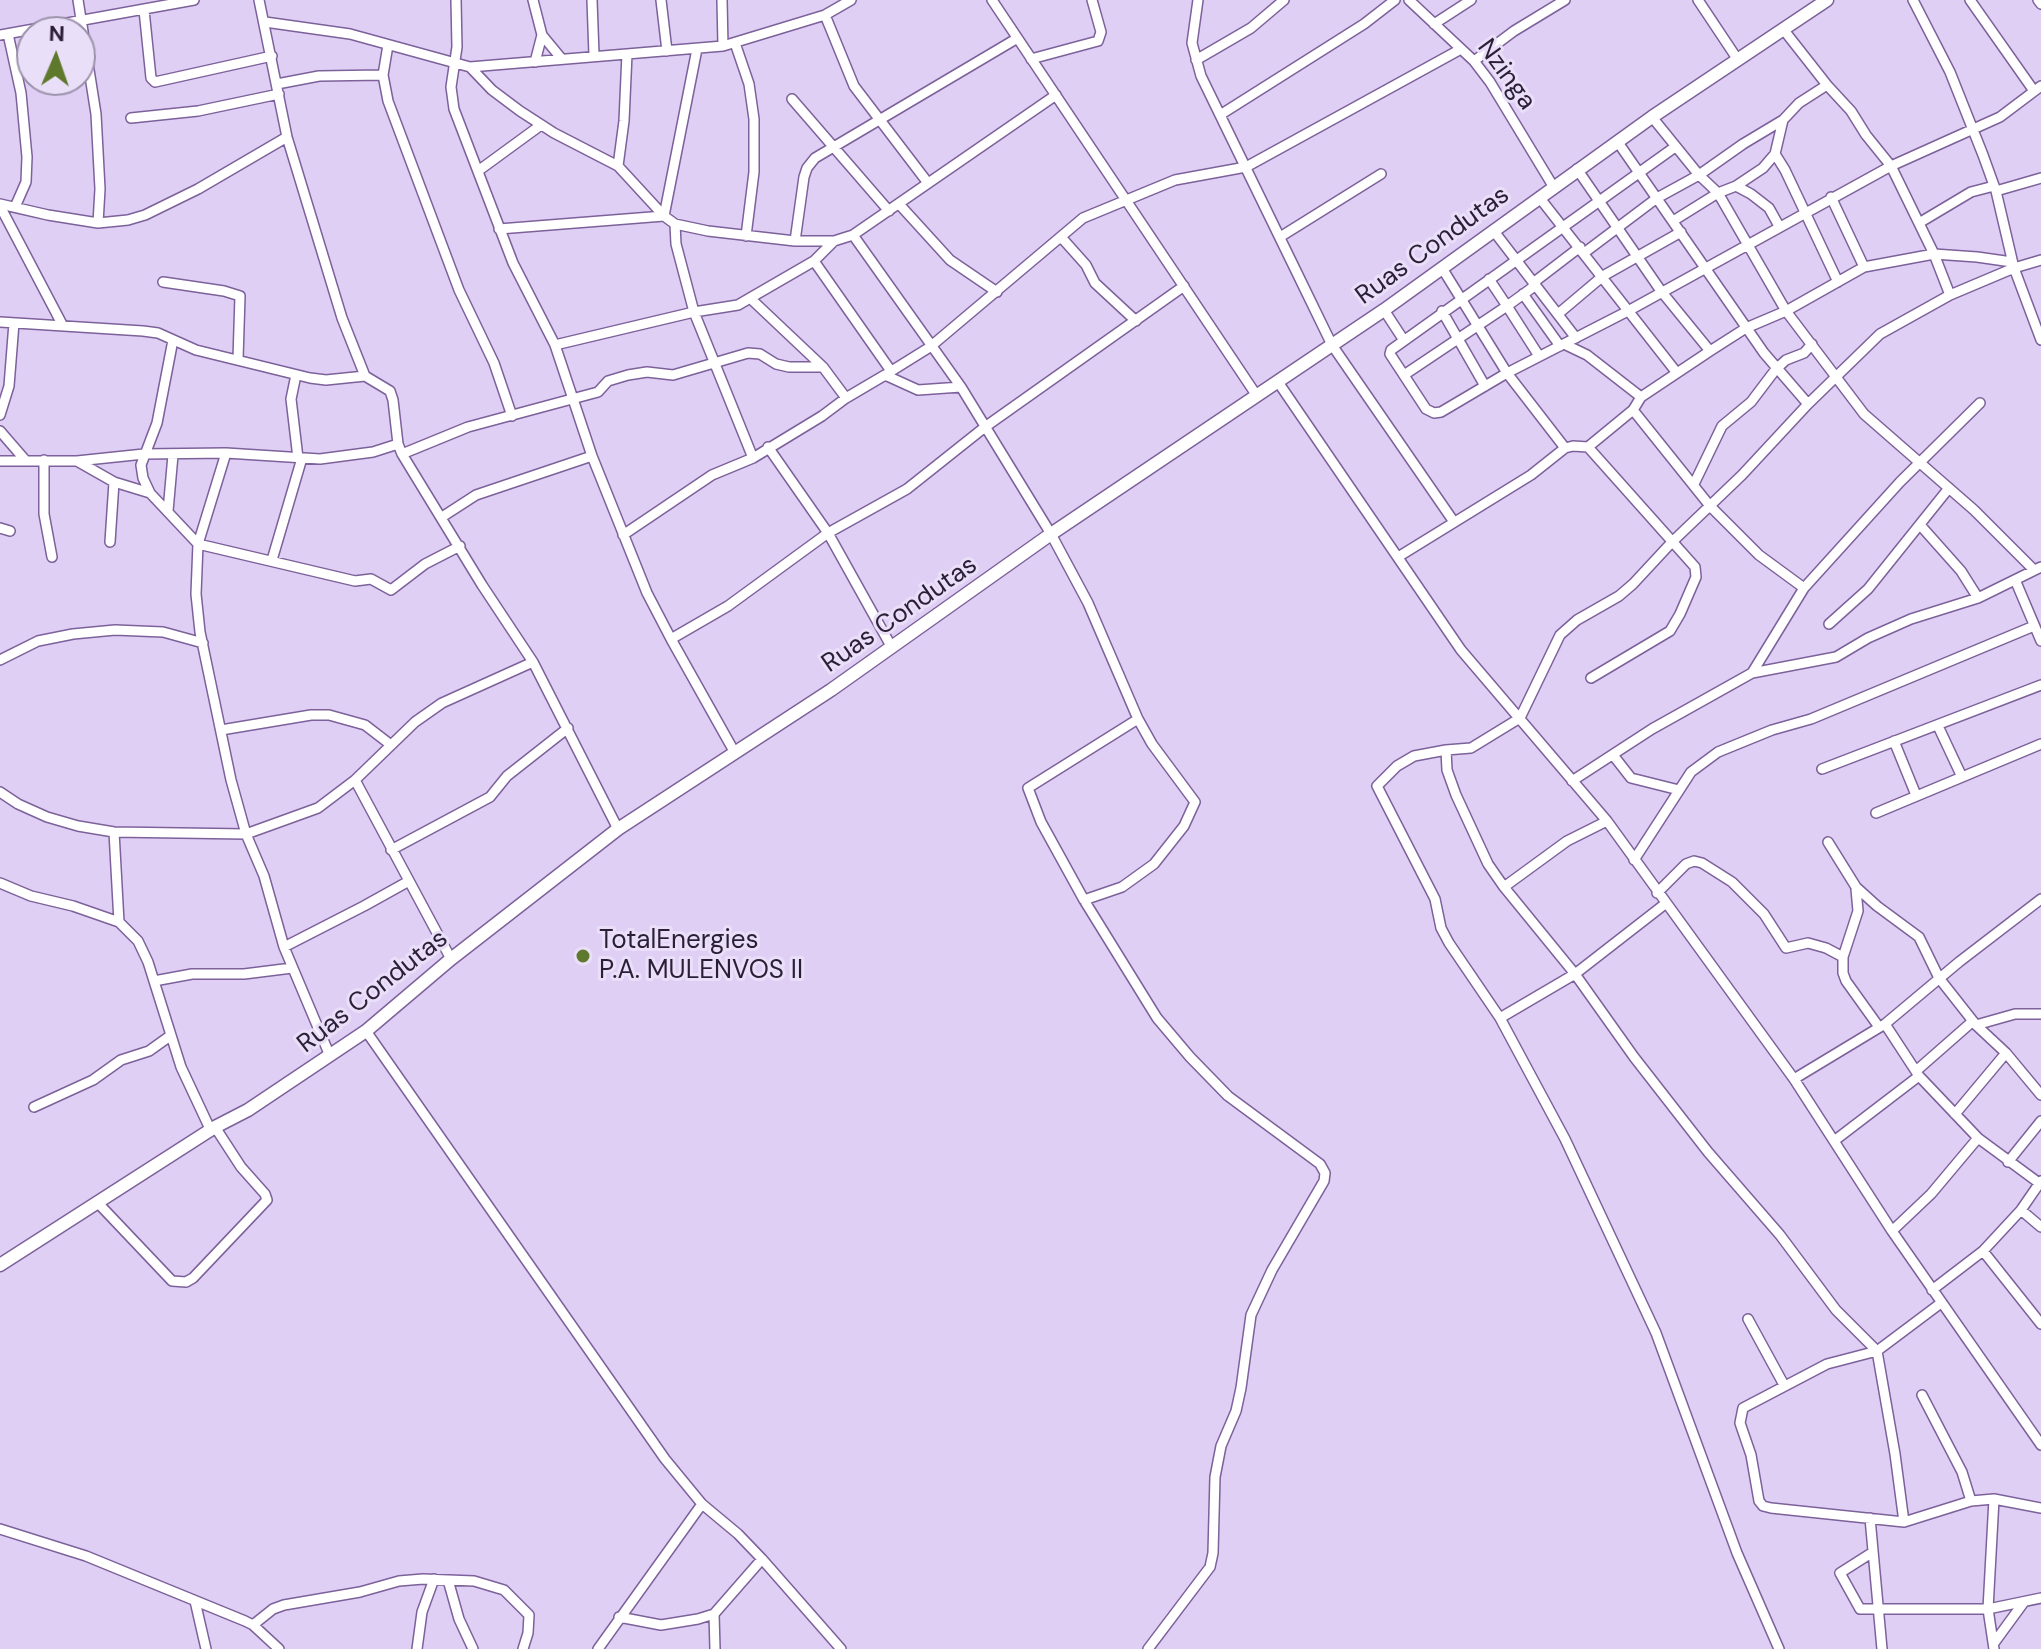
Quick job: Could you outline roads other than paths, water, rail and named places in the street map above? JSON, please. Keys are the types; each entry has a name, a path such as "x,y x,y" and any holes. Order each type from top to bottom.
{"street":[{"path":"96,18 194,0"},
{"path":"259,0 287,137 342,318 365,376"},
{"path":"456,0 455,64 451,87 454,109 517,272 555,345 592,456 647,593 735,753"},
{"path":"533,0 542,35 561,58"},
{"path":"592,0 594,55"},
{"path":"661,0 667,51"},
{"path":"722,0 723,46"},
{"path":"265,22 350,34 470,67 723,46 825,15 851,0"},
{"path":"992,0 1257,396"},
{"path":"1031,59 1098,41 1101,32 1092,0"},
{"path":"1198,0 1192,43 1196,60 1332,345 1454,522"},
{"path":"1196,60 1251,28 1284,0"},
{"path":"1220,115 1364,24 1395,0"},
{"name":"Nzinga","path":"1409,0 1474,61 1553,186"},
{"path":"1434,24 1471,0"},
{"path":"1474,61 1514,31 1565,0"},
{"path":"1698,0 1738,60"},
{"name":"Ruas Condutas","path":"0,1265 330,1056 366,1031 451,959 618,829 831,690 1051,534 1384,310 1617,141 1827,0"},
{"path":"1913,0 1950,72 1995,188 2013,265 2041,340"},
{"path":"1675,147 1640,175 1403,339 1390,353 1426,409 1441,412 1831,197 2000,117 2037,88 1970,0"},
{"path":"144,10 152,82 159,83 272,56"},
{"path":"825,15 851,80 928,183"},
{"path":"1783,29 1851,111 1891,166 1934,254 1950,295"},
{"path":"4,34 21,93 27,157 26,182 15,207"},
{"path":"535,62 542,35"},
{"path":"795,241 807,168 815,158 1016,39"},
{"path":"735,43 749,84 754,119 755,157 746,236"},
{"path":"388,45 383,75 388,101 459,290 494,363 512,416"},
{"path":"664,216 697,49"},
{"path":"623,535 712,475 753,458 930,347 1083,218 1183,178 1246,167 1461,49"},
{"path":"618,166 627,54"},
{"path":"470,67 492,90 541,125 618,166 675,224 795,241 834,241 853,235 1056,95"},
{"path":"131,118 189,113 319,76 383,75"},
{"path":"1404,375 1507,306 1657,198 1699,175 1783,120 1799,103 1827,85"},
{"path":"93,96 100,189 98,223"},
{"path":"792,99 889,211"},
{"path":"1572,781 1652,729 1752,673 1836,657 1868,638 1911,619 1978,598 2016,582 2037,569 1864,414 1786,311 1718,193 1699,175 1652,117"},
{"path":"1673,221 1763,168 1775,154 1783,120"},
{"path":"478,171 541,125"},
{"path":"0,205 98,223 145,215 198,189 287,137"},
{"path":"1617,141 1746,328 1776,369 1808,404"},
{"path":"1775,154 1838,282"},
{"path":"1577,169 1636,257 1710,351"},
{"path":"1280,237 1381,174"},
{"path":"1919,223 1971,192 2041,178"},
{"path":"1736,186 1769,208 1779,226"},
{"path":"1539,197 1677,373"},
{"path":"1831,197 1864,267"},
{"path":"899,204 950,260 997,292"},
{"path":"0,205 63,326"},
{"path":"499,229 664,216"},
{"path":"675,224 676,244 694,312 753,458"},
{"path":"1493,230 1576,338"},
{"path":"1558,314 1603,276 1681,232"},
{"path":"853,235 961,387 1051,534 1088,603 1138,719 1152,744 1195,802 1184,826 1154,864 1122,887 1084,900"},
{"path":"1061,237 1086,265 1095,283 1136,321"},
{"path":"555,345 694,312 726,308 750,298 814,261 834,241"},
{"path":"1398,557 1531,475 1565,448 1588,447 1633,410 1641,397 1746,328 1786,311 1864,267 1934,254 2013,265"},
{"path":"1779,1649 1737,1553 1656,1333 1565,1139 1500,1018 1441,928 1435,899 1377,786 1404,762 1431,752 1471,748 1520,718 1560,635 1577,620 1619,596 1633,584 1836,375 1884,331 2013,265 2041,260"},
{"path":"814,261 888,373 918,390 961,387"},
{"path":"1442,268 1507,373 1565,448"},
{"path":"1489,279 1539,356"},
{"path":"163,282 240,296 238,359"},
{"path":"671,639 728,606 828,533 907,489 985,427 1184,286"},
{"path":"1523,294 1562,345 1587,355 1641,397"},
{"path":"750,298 823,367 846,398"},
{"path":"1384,310 1403,339"},
{"path":"1442,311 1485,386"},
{"path":"0,322 158,333 196,350 296,375 326,380 365,376 390,391 400,449 482,585 533,662 618,829"},
{"path":"0,415 9,386 14,323"},
{"path":"173,340 165,392 141,472 150,493 198,544 355,581 371,579 391,590 425,564 460,546"},
{"path":"1694,484 1719,430 1751,402 1776,369 1786,360 1804,353 1812,344"},
{"path":"0,461 77,461 144,454 226,453 300,458 351,455 400,449 598,392 608,381 628,375 647,372 673,375 732,356 754,353 789,367 823,367"},
{"path":"272,560 300,458 291,399 296,375"},
{"path":"1278,382 1461,650 1607,821 1794,1079 1892,1231 2041,1445"},
{"path":"1752,673 1804,588 1918,464 1980,403"},
{"path":"1633,410 1710,506 1763,558 1804,588"},
{"path":"0,431 26,461"},
{"path":"150,442 155,454"},
{"path":"768,447 828,533 891,646"},
{"path":"1588,447 1696,572 1695,582 1675,624 1663,637 1591,678"},
{"path":"226,453 198,544 196,594 203,643 246,834 264,876 284,947 330,1056"},
{"path":"168,511 173,455"},
{"path":"442,517 476,495 592,456"},
{"path":"44,460 44,514 52,557"},
{"path":"77,461 114,482 150,493"},
{"path":"110,542 114,482"},
{"path":"1829,624 1868,589 1949,488"},
{"path":"1921,526 1961,571 1978,598"},
{"path":"2016,582 2041,641"},
{"path":"1634,860 1691,772 1718,752 1772,730 1811,719 2034,626"},
{"path":"0,660 38,641 115,630 163,632 203,643"},
{"path":"0,792 47,817 78,826 114,832 246,834 278,825 318,808 355,780 415,722 442,703 533,662"},
{"path":"1822,769 2041,685"},
{"path":"221,730 311,715 329,715 365,725 391,745"},
{"path":"1138,719 1028,788 1041,822 1084,900 1157,1018 1228,1096 1320,1164 1325,1173 1324,1181 1272,1270 1251,1315 1236,1411 1221,1446 1215,1477 1210,1567 1148,1649"},
{"path":"1938,726 1962,777"},
{"path":"391,850 490,797 515,768 568,728"},
{"path":"1894,741 1916,795"},
{"path":"1876,813 2041,744"},
{"path":"1446,750 1447,770 1456,795 1488,864 1504,887 1575,974 1634,1057 1708,1152 1780,1235 1836,1310 1877,1351 1899,1474 1904,1522"},
{"path":"1613,755 1631,778 1679,790"},
{"path":"355,780 451,959"},
{"path":"1504,887 1567,841 1607,821"},
{"path":"114,832 119,922"},
{"path":"1828,842 1856,887 1919,937 1939,978 1974,1023 2006,1053 2041,1095"},
{"path":"1657,893 1686,864 1694,861 1702,863 1732,882 1754,903 1786,948 1808,943 1843,957"},
{"path":"284,947 409,881"},
{"path":"0,883 31,896 119,922 141,946 181,1067 213,1129 267,1200 186,1282 172,1281 98,1203"},
{"path":"1856,887 1858,911 1842,965 1846,981 1918,1073 1978,1138 2040,1182 2021,1210 1983,1251 1932,1290"},
{"path":"1794,1079 1882,1025 2041,899"},
{"path":"1500,1018 1575,974 1665,904"},
{"path":"154,981 192,974 244,974 292,968"},
{"path":"1834,1141 1974,1023 2015,1014 2041,1014"},
{"path":"366,1031 665,1459 702,1504 762,1559 841,1649"},
{"path":"34,1107 93,1080 121,1060 149,1051 170,1036"},
{"path":"1955,1114 2006,1053"},
{"path":"2008,1162 2041,1121"},
{"path":"1892,1231 1931,1194 1978,1138"},
{"path":"2021,1210 2041,1227"},
{"path":"1983,1251 2041,1324"},
{"path":"1941,1303 1877,1351 1827,1364 1743,1408 1739,1417 1751,1455 1759,1501 1771,1508 1904,1522 1971,1501 1994,1499 2041,1508"},
{"path":"1748,1319 1784,1385"},
{"path":"1922,1395 1962,1472 1971,1501"},
{"path":"1994,1499 1988,1609 1994,1646"},
{"path":"598,1649 702,1504"},
{"path":"1870,1518 1882,1649"},
{"path":"0,1529 86,1556 253,1625 279,1649"},
{"path":"1873,1552 1840,1573 1857,1608 1863,1610 1988,1609 2041,1598"},
{"path":"619,1617 661,1625 714,1614 762,1559"},
{"path":"417,1649 422,1612 434,1579"},
{"path":"253,1625 273,1609 284,1605 360,1592 399,1581 448,1580 492,1585 518,1602 530,1620 523,1649"},
{"path":"448,1580 459,1619 473,1649"},
{"path":"195,1601 206,1649"},
{"path":"1994,1646 2024,1602"},
{"path":"714,1614 715,1649"}],"place":[{"name":"TotalEnergies P.A. MULENVOS II","path":"583,956"}]}
